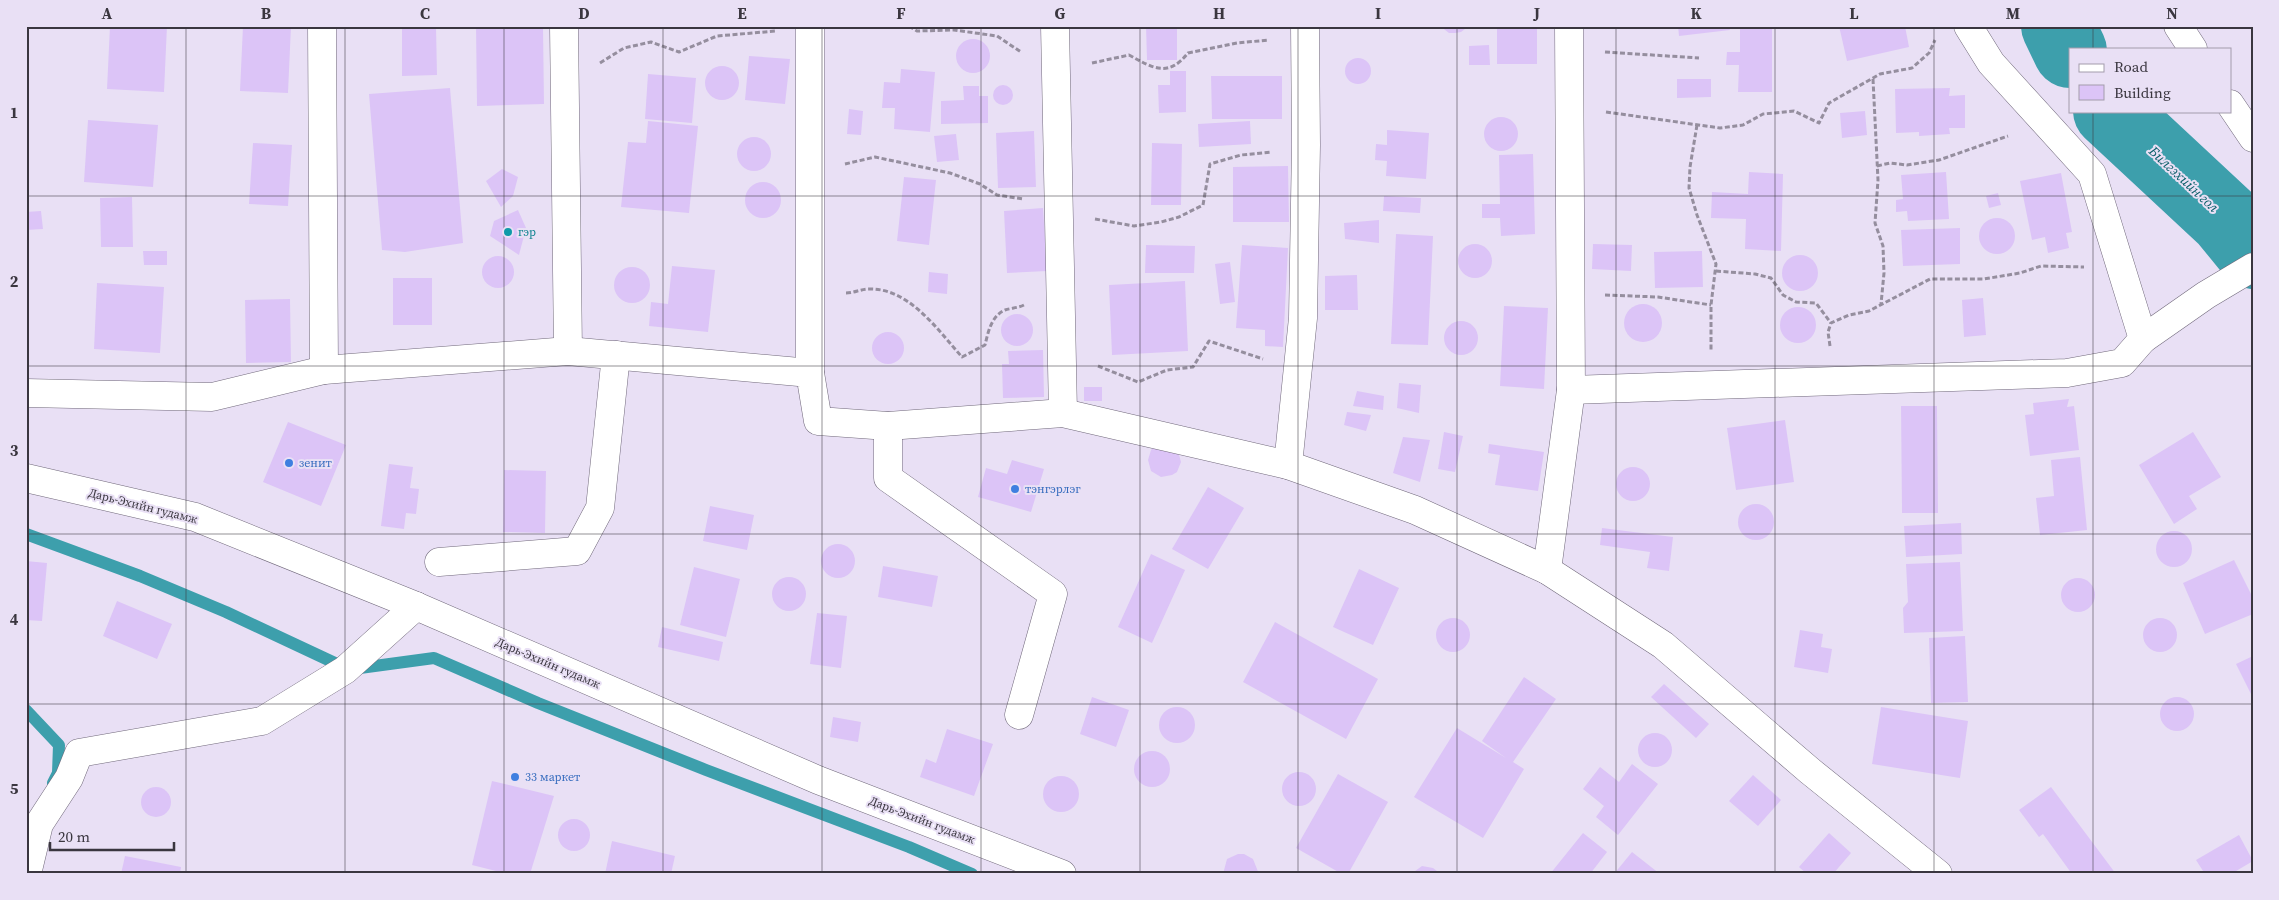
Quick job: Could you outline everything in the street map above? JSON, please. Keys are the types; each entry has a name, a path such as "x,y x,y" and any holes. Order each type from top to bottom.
{"street":[{"path":"322,26 324,370"},
{"path":"564,26 568,351"},
{"path":"1055,26 1063,412"},
{"path":"1968,26 1991,63 2092,174 2143,339"},
{"path":"2178,26 2192,48"},
{"path":"810,29 810,373 818,421 888,426 1063,412 1288,465 1415,510 1546,570 1663,645 1810,771 1938,874"},
{"path":"1288,465 1303,318 1306,145 1305,33"},
{"path":"1546,570 1571,390 1569,39"},
{"path":"2232,107 2253,138"},
{"path":"1571,390 2068,373 2122,363 2143,339 2206,295 2253,267"},
{"path":"26,393 212,397 324,370 568,351 810,373"},
{"path":"439,562 577,551 600,508 616,355"},
{"path":"888,426 888,478 1053,594 1019,715"},
{"name":"Дарь-Эхийн гудамж","path":"26,478 195,517 416,606 818,780 1062,874"},
{"path":"28,869 39,824 69,778 79,753 262,721 346,670 416,606"}],"path":[{"path":"858,26 871,26"},
{"path":"909,26 917,31 954,30 997,36"},
{"path":"564,74 586,72 624,48 651,42 680,52 717,36 810,29"},
{"path":"1056,72 1074,66 1130,55 1154,69 1166,69 1180,63 1188,53 1213,47 1305,33"},
{"path":"1570,119 1587,111 1615,113 1720,128 1743,125 1763,114 1794,111 1819,123 1829,103 1880,74 1912,68 1929,53 1936,37"},
{"path":"1569,39 1634,53 1699,58"},
{"path":"1873,79 1878,180 1874,224 1882,246 1884,272 1881,304"},
{"path":"1877,166 1890,163 1907,165 1939,160 2018,133 2041,118"},
{"path":"1697,125 1690,167 1689,188 1696,215 1716,264 1712,304 1711,367 1708,386"},
{"path":"1059,213 1080,211 1099,221 1114,221 1134,226 1161,222 1179,217 1203,204 1210,164 1241,155 1306,145"},
{"path":"810,169 875,157 950,173 980,184"},
{"path":"1833,381 1828,332 1831,323 1849,315 1869,311 1930,279 1984,279 2020,273 2041,266 2083,267 2120,263"},
{"path":"1716,271 1754,274 1770,278 1783,295 1796,302 1816,303 1831,323"},
{"path":"810,281 848,294 868,288 894,292 911,305 962,357 985,345 992,322 1004,310 1016,309 1032,301 1060,300"},
{"path":"1570,290 1597,296 1617,294 1712,304"},
{"path":"1138,382 1167,370 1193,367 1209,341 1242,354 1298,368"}],"building":[{"path":"110,26 167,26 164,92 107,89"},
{"path":"243,26 291,26 288,93 240,91"},
{"path":"402,26 436,26 437,75 402,76"},
{"path":"476,26 543,26 544,104 477,106"},
{"path":"1146,26 1177,26 1177,60 1147,60"},
{"path":"1440,26 1469,26 1461,32 1449,33"},
{"path":"1497,26 1537,26 1537,64 1497,64"},
{"path":"1678,26 1729,26 1730,30 1679,36"},
{"path":"1740,26 1772,26 1772,92 1738,92 1739,65 1726,65 1727,52 1740,52"},
{"path":"1839,26 1905,26 1909,47 1847,61"},
{"path":"973,39 985,44 990,56 985,68 973,73 961,68 956,56 961,44"},
{"path":"1489,45 1490,65 1469,65 1469,46"},
{"path":"749,56 790,59 785,104 745,100"},
{"path":"1358,58 1367,62 1371,71 1367,80 1358,84 1349,80 1345,71 1349,62"},
{"path":"722,66 734,71 739,83 734,95 722,100 710,95 705,83 710,71"},
{"path":"901,69 935,72 930,132 894,129 895,108 882,108 884,82 900,83"},
{"path":"1170,71 1186,71 1186,112 1159,113 1158,85 1170,85"},
{"path":"648,74 696,78 692,123 645,119"},
{"path":"1211,76 1282,76 1282,119 1212,119"},
{"path":"1677,79 1711,79 1711,97 1677,98"},
{"path":"1003,85 1010,88 1013,95 1010,102 1003,105 996,102 993,95 996,88"},
{"path":"963,86 979,86 979,96 988,96 988,123 941,124 941,101 964,100"},
{"path":"450,88 463,243 405,252 382,250 369,94"},
{"path":"1950,88 1949,96 1965,95 1965,128 1949,128 1950,134 1919,136 1919,132 1896,133 1895,89"},
{"path":"849,109 863,111 861,135 847,134"},
{"path":"1865,111 1867,135 1842,138 1840,113"},
{"path":"1501,117 1508,118 1513,122 1517,127 1517,141 1513,146 1508,150 1501,151 1494,150 1489,146 1485,141 1484,134 1485,127 1489,122 1494,118"},
{"path":"88,120 158,125 153,187 84,182"},
{"path":"648,121 698,126 689,213 621,207 628,142 646,143"},
{"path":"1250,121 1251,144 1199,147 1198,124"},
{"path":"1387,130 1429,133 1426,179 1386,176 1387,161 1375,160 1376,144 1387,145"},
{"path":"1034,131 1036,187 998,188 996,133"},
{"path":"956,134 959,160 937,162 934,136"},
{"path":"754,137 766,142 771,154 766,166 754,171 742,166 737,154 742,142"},
{"path":"253,143 292,145 288,206 249,204"},
{"path":"1152,143 1182,144 1181,205 1151,205"},
{"path":"1533,154 1535,234 1501,236 1500,218 1482,218 1482,204 1500,204 1499,155"},
{"path":"1288,166 1289,222 1233,222 1233,167"},
{"name":"гэр","path":"502,169 518,177 513,196 501,207 486,181"},
{"path":"1749,172 1783,174 1781,251 1745,249 1746,219 1711,218 1712,192 1748,194"},
{"path":"1946,172 1949,219 1908,221 1907,211 1896,212 1896,200 1903,199 1901,175"},
{"path":"2061,173 2072,232 2066,233 2069,248 2048,253 2045,237 2032,240 2020,181"},
{"path":"904,177 936,180 929,245 897,241"},
{"path":"763,182 770,183 776,187 780,193 780,207 776,213 770,217 763,218 756,217 750,213 746,207 745,200 746,193 750,187 756,183"},
{"path":"1998,193 2001,205 1989,208 1986,196"},
{"path":"1384,196 1421,198 1420,213 1383,211"},
{"path":"132,197 133,247 101,247 100,198"},
{"path":"1043,208 1047,271 1007,273 1004,211"},
{"name":"гэр","path":"518,210 526,228 519,255 490,236 494,221"},
{"path":"41,211 43,229 26,230 26,212"},
{"path":"1997,218 2009,224 2015,236 2009,248 1997,254 1985,248 1979,236 1985,224"},
{"path":"1379,220 1379,243 1345,239 1344,223"},
{"path":"1960,228 1960,264 1903,266 1901,230"},
{"path":"1396,234 1433,236 1428,345 1391,344"},
{"path":"1475,244 1482,245 1487,249 1491,254 1491,268 1487,273 1482,277 1475,278 1468,277 1463,273 1459,268 1458,261 1459,254 1463,249 1468,245"},
{"path":"1593,244 1632,245 1631,271 1592,269"},
{"path":"1146,245 1195,246 1194,273 1145,273"},
{"path":"1242,245 1288,248 1283,347 1265,346 1265,330 1236,328"},
{"path":"143,251 167,251 167,265 144,265"},
{"path":"1702,251 1703,287 1655,288 1654,252"},
{"path":"1800,255 1807,256 1813,260 1817,266 1817,280 1813,286 1807,290 1800,291 1793,290 1787,286 1783,280 1782,273 1783,266 1787,260 1793,256"},
{"path":"498,256 504,257 509,261 513,266 513,278 509,283 504,287 498,288 492,287 487,283 483,278 482,272 483,266 487,261 492,257"},
{"path":"1230,262 1235,302 1220,304 1215,264"},
{"path":"672,266 715,270 708,332 649,326 651,302 668,304"},
{"path":"632,267 639,268 645,272 649,278 649,292 645,298 639,302 632,303 625,302 619,298 615,292 614,285 615,278 619,272 625,268"},
{"path":"929,272 948,274 947,294 928,292"},
{"path":"1357,275 1358,310 1325,310 1325,276"},
{"path":"393,278 432,278 432,325 393,325"},
{"path":"1185,281 1188,351 1112,355 1109,285"},
{"path":"97,283 164,287 160,353 94,349"},
{"path":"1983,298 1986,335 1964,337 1962,300"},
{"path":"290,299 291,362 246,363 245,300"},
{"path":"1643,304 1656,310 1662,323 1656,336 1643,342 1630,336 1624,323 1630,310"},
{"path":"1504,306 1548,308 1544,389 1500,386"},
{"path":"1798,307 1805,308 1811,312 1815,318 1815,332 1811,338 1805,342 1798,343 1791,342 1785,338 1781,332 1780,325 1781,318 1785,312 1791,308"},
{"path":"1017,314 1029,318 1033,330 1029,342 1017,346 1005,342 1001,330 1005,318"},
{"path":"1461,321 1473,326 1478,338 1473,350 1461,355 1449,350 1444,338 1449,326"},
{"path":"888,332 900,336 904,348 900,360 888,364 876,360 872,348 876,336"},
{"path":"1043,350 1044,397 1003,398 1002,364 1009,364 1008,351"},
{"path":"1399,383 1421,385 1419,413 1397,408"},
{"path":"1084,387 1102,387 1102,401 1084,401"},
{"path":"1357,391 1384,396 1383,410 1353,406"},
{"path":"2069,399 2067,407 2074,406 2079,450 2030,456 2025,415 2034,414 2033,403"},
{"path":"1901,406 1937,406 1938,513 1902,513"},
{"path":"1347,412 1371,415 1366,431 1344,425"},
{"path":"1785,420 1794,482 1736,490 1727,428"},
{"path":"288,422 346,445 321,506 263,482"},
{"path":"1444,432 1463,436 1455,472 1438,469"},
{"path":"2193,432 2221,477 2189,496 2197,509 2174,524 2139,465"},
{"path":"1403,437 1430,440 1420,482 1393,473"},
{"path":"1489,444 1544,452 1538,491 1495,485 1500,455 1488,453"},
{"path":"1155,446 1178,451 1181,462 1177,472 1161,477 1151,471 1148,460 1151,450"},
{"path":"2080,457 2087,530 2040,535 2036,498 2054,496 2051,460"},
{"path":"1012,460 1044,469 1031,512 978,497 986,468 1007,474"},
{"path":"389,464 413,467 410,488 419,489 416,514 406,513 404,529 381,526"},
{"path":"1633,467 1645,472 1650,484 1645,496 1633,501 1621,496 1616,484 1621,472"},
{"path":"504,470 546,471 545,533 503,532"},
{"path":"1208,487 1244,508 1208,569 1172,549"},
{"path":"1756,504 1763,505 1769,509 1773,515 1773,529 1769,535 1763,539 1756,540 1749,539 1743,535 1739,529 1738,522 1739,515 1743,509 1749,505"},
{"path":"710,506 754,515 747,550 703,541"},
{"path":"1961,523 1962,554 1906,557 1904,526"},
{"path":"1602,528 1673,537 1669,571 1647,568 1650,552 1600,545"},
{"path":"2174,531 2181,532 2187,536 2191,542 2191,556 2187,562 2181,566 2174,567 2167,566 2161,562 2157,556 2156,549 2157,542 2161,536 2167,532"},
{"path":"838,544 845,545 850,549 854,554 854,568 850,573 845,577 838,578 831,577 826,573 822,568 821,561 822,554 826,549 831,545"},
{"path":"1151,554 1185,570 1152,643 1118,627"},
{"path":"2234,560 2253,598 2253,614 2205,634 2183,583"},
{"path":"26,561 47,563 42,621 26,620"},
{"path":"1960,562 1963,631 1904,633 1903,608 1908,602 1906,564"},
{"path":"883,566 938,576 932,607 878,597"},
{"path":"694,567 740,579 726,637 680,625"},
{"path":"1359,569 1399,588 1373,645 1333,627"},
{"path":"789,577 801,582 806,594 801,606 789,611 777,606 772,594 777,582"},
{"path":"2078,578 2090,583 2095,595 2090,607 2078,612 2066,607 2061,595 2066,583"},
{"path":"117,601 172,624 157,659 103,636"},
{"path":"817,613 847,616 841,668 810,664"},
{"path":"1453,618 1465,623 1470,635 1465,647 1453,652 1441,647 1436,635 1441,623"},
{"path":"2160,618 2172,623 2177,635 2172,647 2160,652 2148,647 2143,635 2148,623"},
{"path":"1275,622 1378,679 1346,739 1243,682"},
{"path":"662,627 723,642 719,661 658,647"},
{"path":"1800,630 1823,634 1821,647 1832,649 1828,673 1794,667"},
{"path":"1965,636 1968,702 1931,703 1929,638"},
{"path":"2253,656 2253,698 2236,664"},
{"path":"1524,677 1556,699 1513,762 1524,769 1483,838 1414,797 1457,728 1506,758 1482,741"},
{"path":"1664,684 1709,724 1696,738 1651,697"},
{"path":"1092,697 1129,710 1116,747 1080,734"},
{"path":"2177,697 2189,702 2194,714 2189,726 2177,731 2165,726 2160,714 2165,702"},
{"path":"1177,707 1184,708 1190,712 1194,718 1194,732 1190,738 1184,742 1177,743 1170,742 1164,738 1160,732 1159,725 1160,718 1164,712 1170,708"},
{"path":"1881,707 1968,721 1960,778 1872,764"},
{"path":"833,717 861,722 858,742 830,737"},
{"path":"947,729 993,744 974,796 920,777 926,759 936,763"},
{"path":"1655,733 1667,738 1672,750 1667,762 1655,767 1643,762 1638,750 1643,738"},
{"path":"1152,751 1159,752 1165,756 1169,762 1169,776 1165,782 1159,786 1152,787 1145,786 1139,782 1135,776 1134,769 1135,762 1139,756 1145,752"},
{"path":"1632,764 1658,784 1618,835 1596,817 1604,806 1583,789 1600,767 1619,782"},
{"path":"1299,772 1311,777 1316,789 1311,801 1299,806 1287,801 1282,789 1287,777"},
{"path":"1338,774 1388,802 1348,874 1342,874 1296,848"},
{"path":"1753,775 1781,800 1758,826 1729,801"},
{"path":"1061,776 1068,777 1074,781 1078,787 1078,801 1074,807 1068,811 1061,812 1054,811 1048,807 1044,801 1043,794 1044,787 1048,781 1054,777"},
{"path":"492,781 554,796 530,874 508,874 472,865"},
{"path":"156,787 167,791 171,802 167,813 156,817 145,813 141,802 145,791"},
{"path":"2051,787 2116,874 2078,874 2076,871 2072,874 2043,834 2039,837 2019,810"},
{"path":"574,819 580,820 585,824 589,829 589,841 585,846 580,850 574,851 568,850 563,846 559,841 558,835 559,829 563,824 568,820"},
{"path":"1583,833 1607,852 1590,874 1550,874"},
{"path":"1829,833 1851,853 1833,874 1807,874 1799,867"},
{"path":"2239,835 2253,861 2231,874 2205,874 2196,860"},
{"path":"612,841 675,856 671,874 605,874"},
{"path":"1632,852 1660,874 1614,874"},
{"path":"1238,854 1244,854 1253,859 1259,874 1223,874 1227,859"},
{"path":"125,856 181,867 180,874 121,874"},
{"path":"1422,866 1433,868 1441,874 1411,874"}],"waterway":[{"name":"Билгэхийн гол","path":"2058,26 2069,49"},
{"name":"Билгэхийн гол","path":"2111,112 2226,219 2253,252"},
{"path":"26,534 140,576 226,612 337,664 345,670 434,658 538,703 706,770 909,847 972,874"},
{"path":"26,710 59,745 58,773 53,783"}],"place":[{"name":"гэр","path":"508,232"},
{"name":"зенит","path":"289,463"},
{"name":"тэнгэрлэг","path":"1015,489"},
{"name":"33 маркет","path":"515,777"}]}
